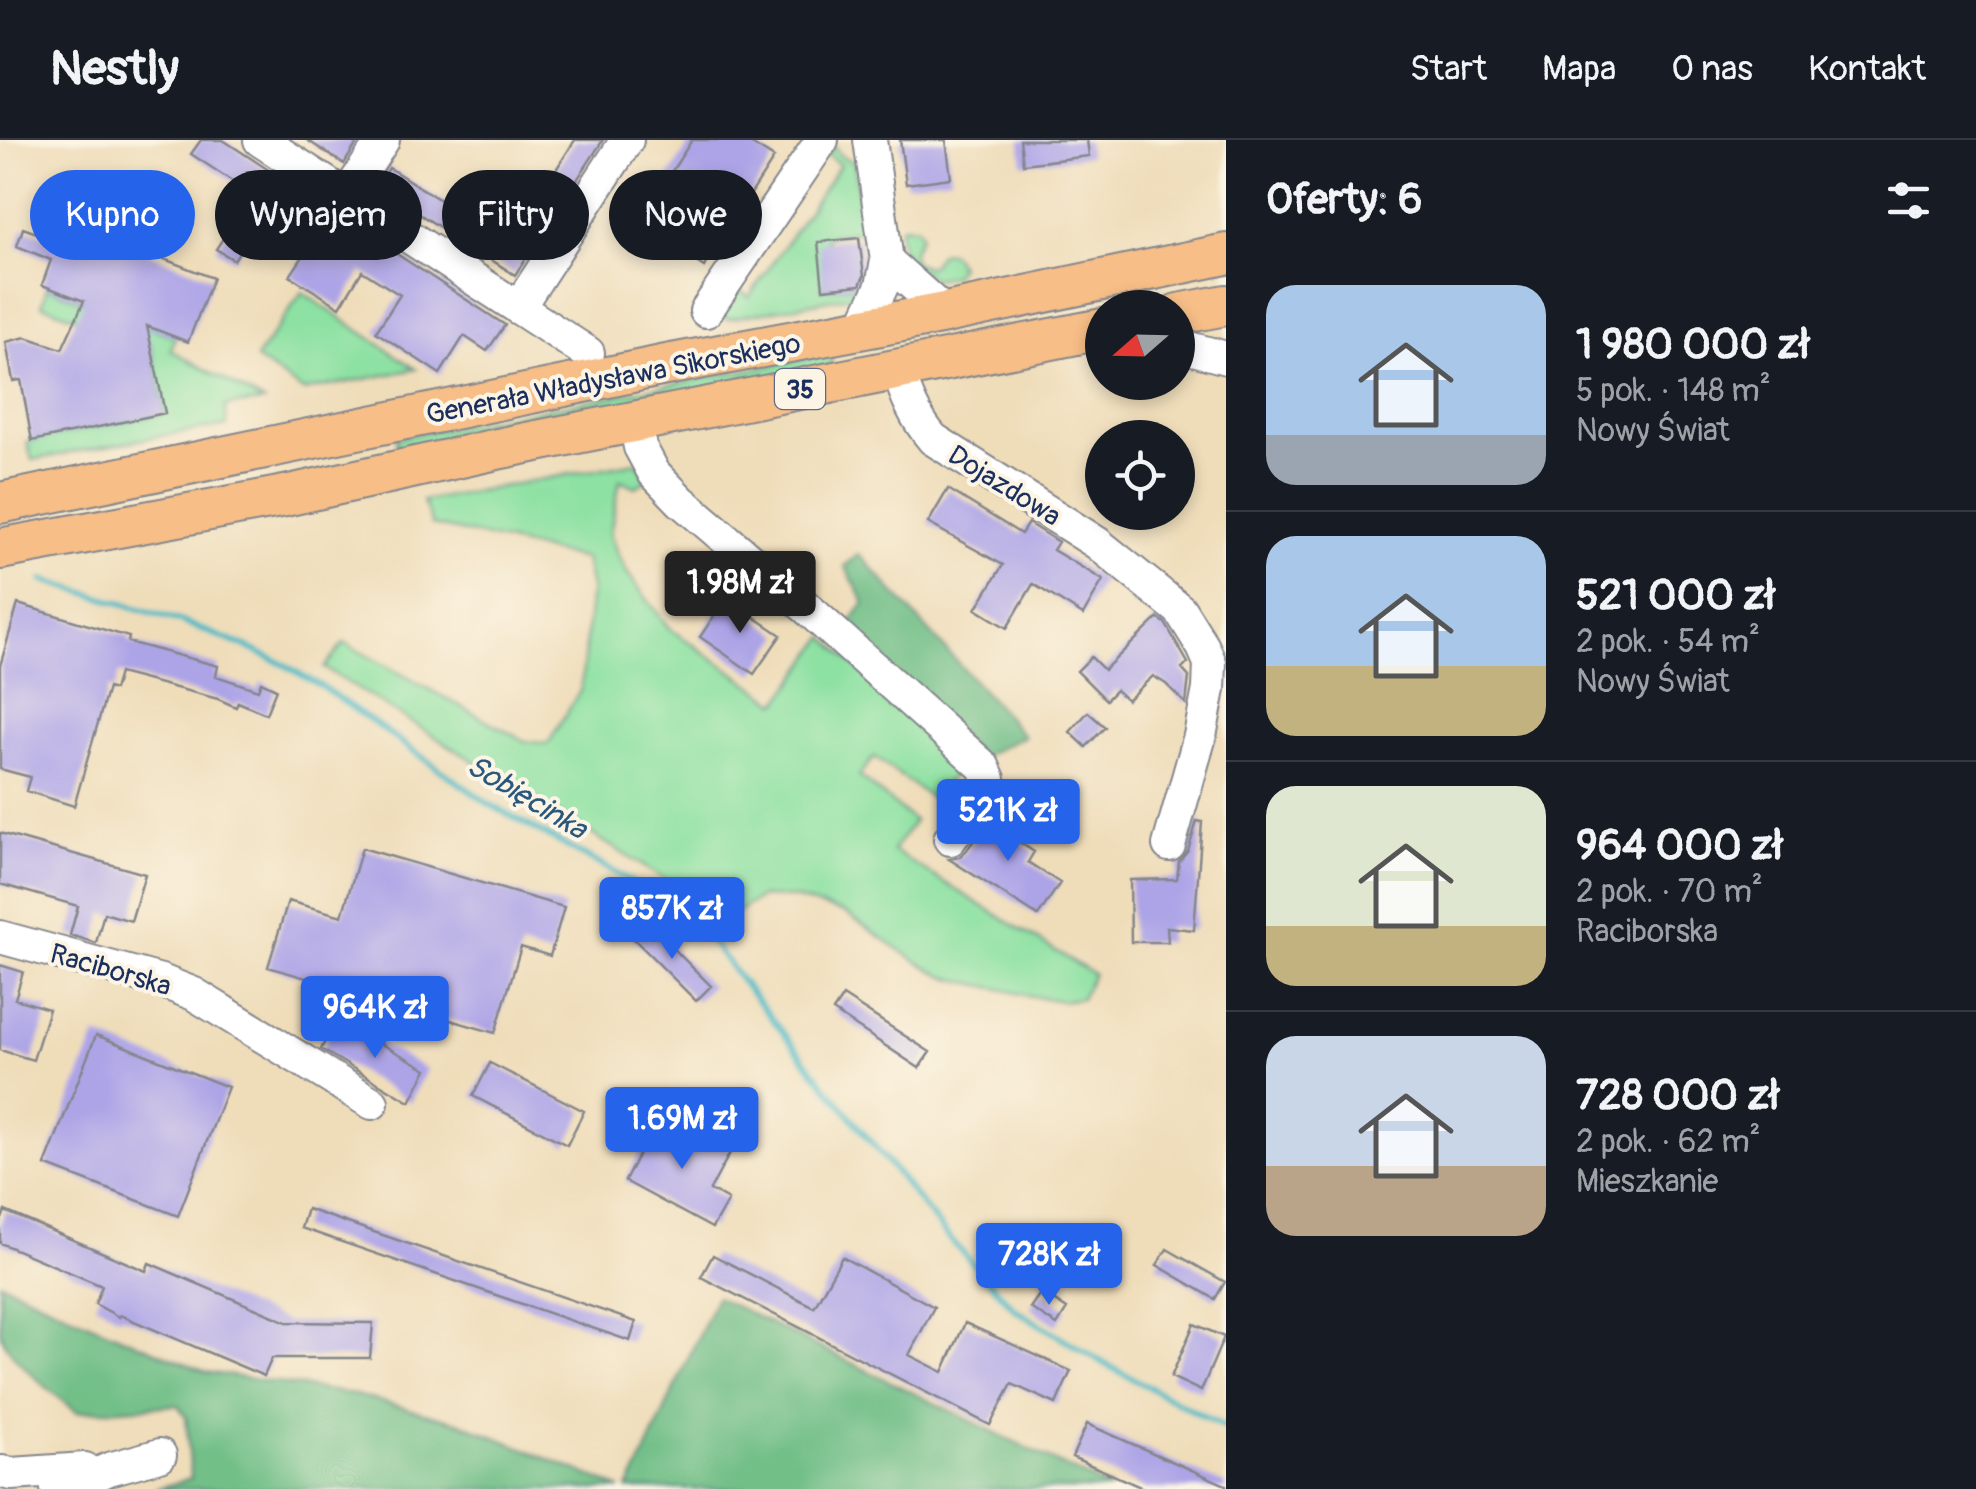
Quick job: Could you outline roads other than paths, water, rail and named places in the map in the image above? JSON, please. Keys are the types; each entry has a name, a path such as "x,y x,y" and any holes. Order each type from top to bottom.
{"main road":[{"name":"Generała Władysława Sikorskiego","path":"0,503 1226,254"},
{"path":"1195,311 1226,305"},
{"name":"Generała Władysława Sikorskiego","path":"0,549 285,496 386,472 1085,332"}],"street":[{"path":"260,140 307,170"},
{"path":"363,170 382,140"},
{"path":"518,308 626,140"},
{"path":"706,310 822,140"},
{"path":"862,328 882,286 887,261 870,140"},
{"path":"422,245 588,354"},
{"path":"887,261 945,312"},
{"path":"1195,350 1226,358"},
{"name":"Dojazdowa","path":"898,370 919,424 933,439 1097,543 1180,610 1204,646 1210,662 1200,736 1169,845"},
{"path":"635,422 640,447 654,473 681,501 983,766 990,786 950,840"},
{"name":"Raciborska","path":"0,937 162,981 194,994 372,1102"},
{"path":"57,1489 160,1455"},
{"path":"2,1477 109,1469"}],"waterway":[{"name":"Sobięcinka","path":"43,580 180,621 283,664 324,688 489,804 625,878 699,925 948,1237 1016,1310 1107,1365 1226,1428"}]}
